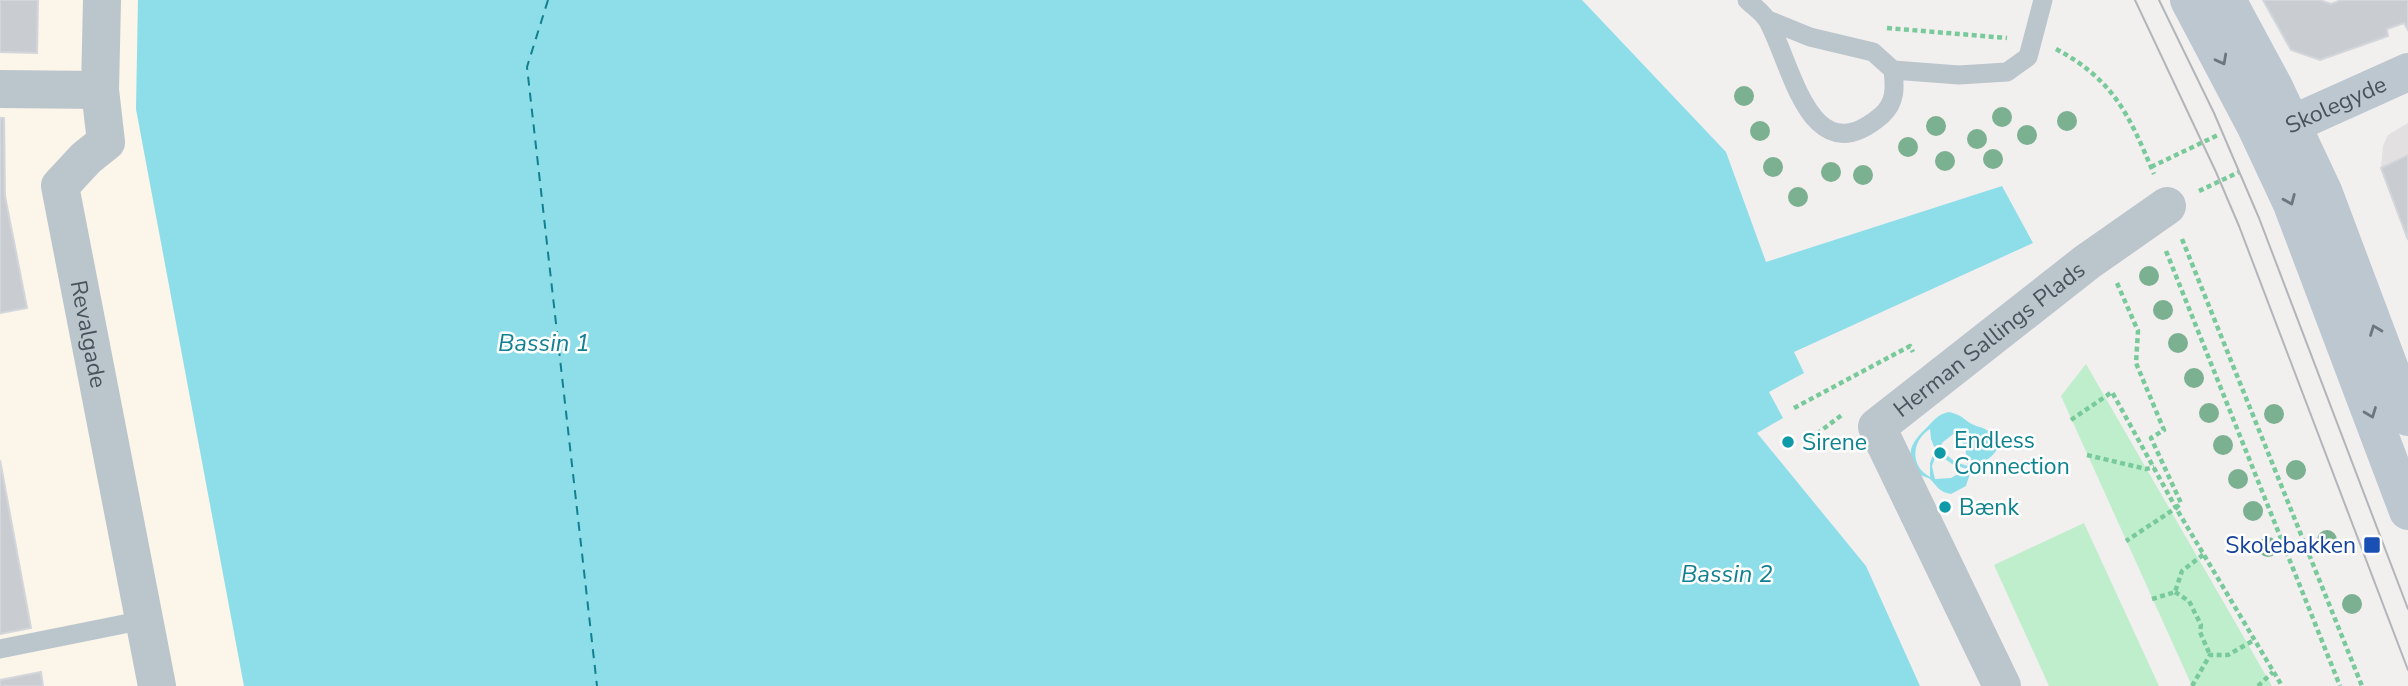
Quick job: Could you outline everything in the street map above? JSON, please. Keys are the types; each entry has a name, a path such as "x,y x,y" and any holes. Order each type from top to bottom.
{"street":[{"name":"Revalgade","path":"102,0 100,90 106,142 86,158 60,186 157,686"},
{"path":"2189,0 2277,131 2323,191 2408,417"},
{"path":"2227,0 2277,131 2292,204 2408,511"},
{"name":"Skolegyde","path":"2277,131 2408,72"},
{"path":"0,89 100,90"},
{"name":"Herman Sallings Plads","path":"2002,686 1877,427 2087,262 2167,206"}],"lane":[{"path":"1747,0 1768,20 1810,37 1873,52 1893,70 1959,75 2007,72 2028,57 2043,0"},
{"path":"1768,20 1802,102 1821,127 1849,134 1867,126 1885,113 1896,92 1893,70"},
{"path":"0,649 144,620"}],"path":[{"path":"2151,167 2242,124 2277,131 2261,162 2167,206"},
{"path":"2166,251 2340,686"},
{"path":"2113,275 2138,331 2136,363 2164,430 2151,439 2181,503 2126,541"},
{"path":"1794,408 1910,346"},
{"path":"2071,420 2112,392 2176,508 2281,686"},
{"path":"2087,455 2146,469 2154,467"},
{"path":"2175,592 2182,571 2204,554"},
{"path":"2152,599 2175,592 2189,601 2202,625 2200,632 2210,655"},
{"path":"2210,655 2228,655 2254,640"},
{"path":"2192,686 2210,655"},
{"path":"2258,686 2273,672"}],"shaded area":[{"path":"0,0 138,0 136,109 244,686 0,686"},
{"path":"2408,123 2408,240 2381,168 2383,146 2388,135"}],"green space":[{"path":"2086,364 2272,686 2192,686 2061,396"},
{"path":"2084,523 2159,686 2049,686 1994,565"}],"water":[{"path":"138,0 1582,0 1726,152 1766,262 2002,186 2033,243 1794,352 1804,373 1769,392 1783,418 1757,433 1866,566 1920,686 244,686 136,109"},
{"path":"1946,413 1958,415 1993,434 1998,446 1992,456 1972,467 1966,486 1951,494 1920,474 1911,458 1912,446 1920,434 1937,417","holes":["1930,429 1935,449 1930,463 1930,477 1919,466 1915,453 1924,434","1956,432 1965,447 1968,466 1955,462 1939,448","1937,453 1952,464 1967,469 1951,478 1935,479 1932,466"]}],"building":[{"path":"0,0 38,0 37,53 0,52"},
{"path":"2263,0 2320,0 2331,4 2341,0 2408,0 2408,30 2404,23 2387,29 2388,36 2320,60 2291,50"},
{"path":"0,118 4,118 5,196 27,308 0,313"},
{"path":"2408,155 2408,240 2381,168"},
{"path":"0,460 31,628 0,634"},
{"path":"41,672 43,686 0,686 0,680"}],"ferry route":[{"path":"548,0 527,67 597,686"}],"tram line":[{"path":"2135,0 2239,226 2408,670"},
{"path":"2159,0 2214,113 2259,218 2408,609"}],"place":[{"name":"Sirene","path":"1788,442"},
{"name":"Endless Connection","path":"1940,453"},
{"name":"Bænk","path":"1945,507"},
{"name":"Skolebakken","path":"2372,545"}],"water label":[{"name":"Bassin 1","path":"544,343"},
{"name":"Bassin 2","path":"1727,574"}]}
